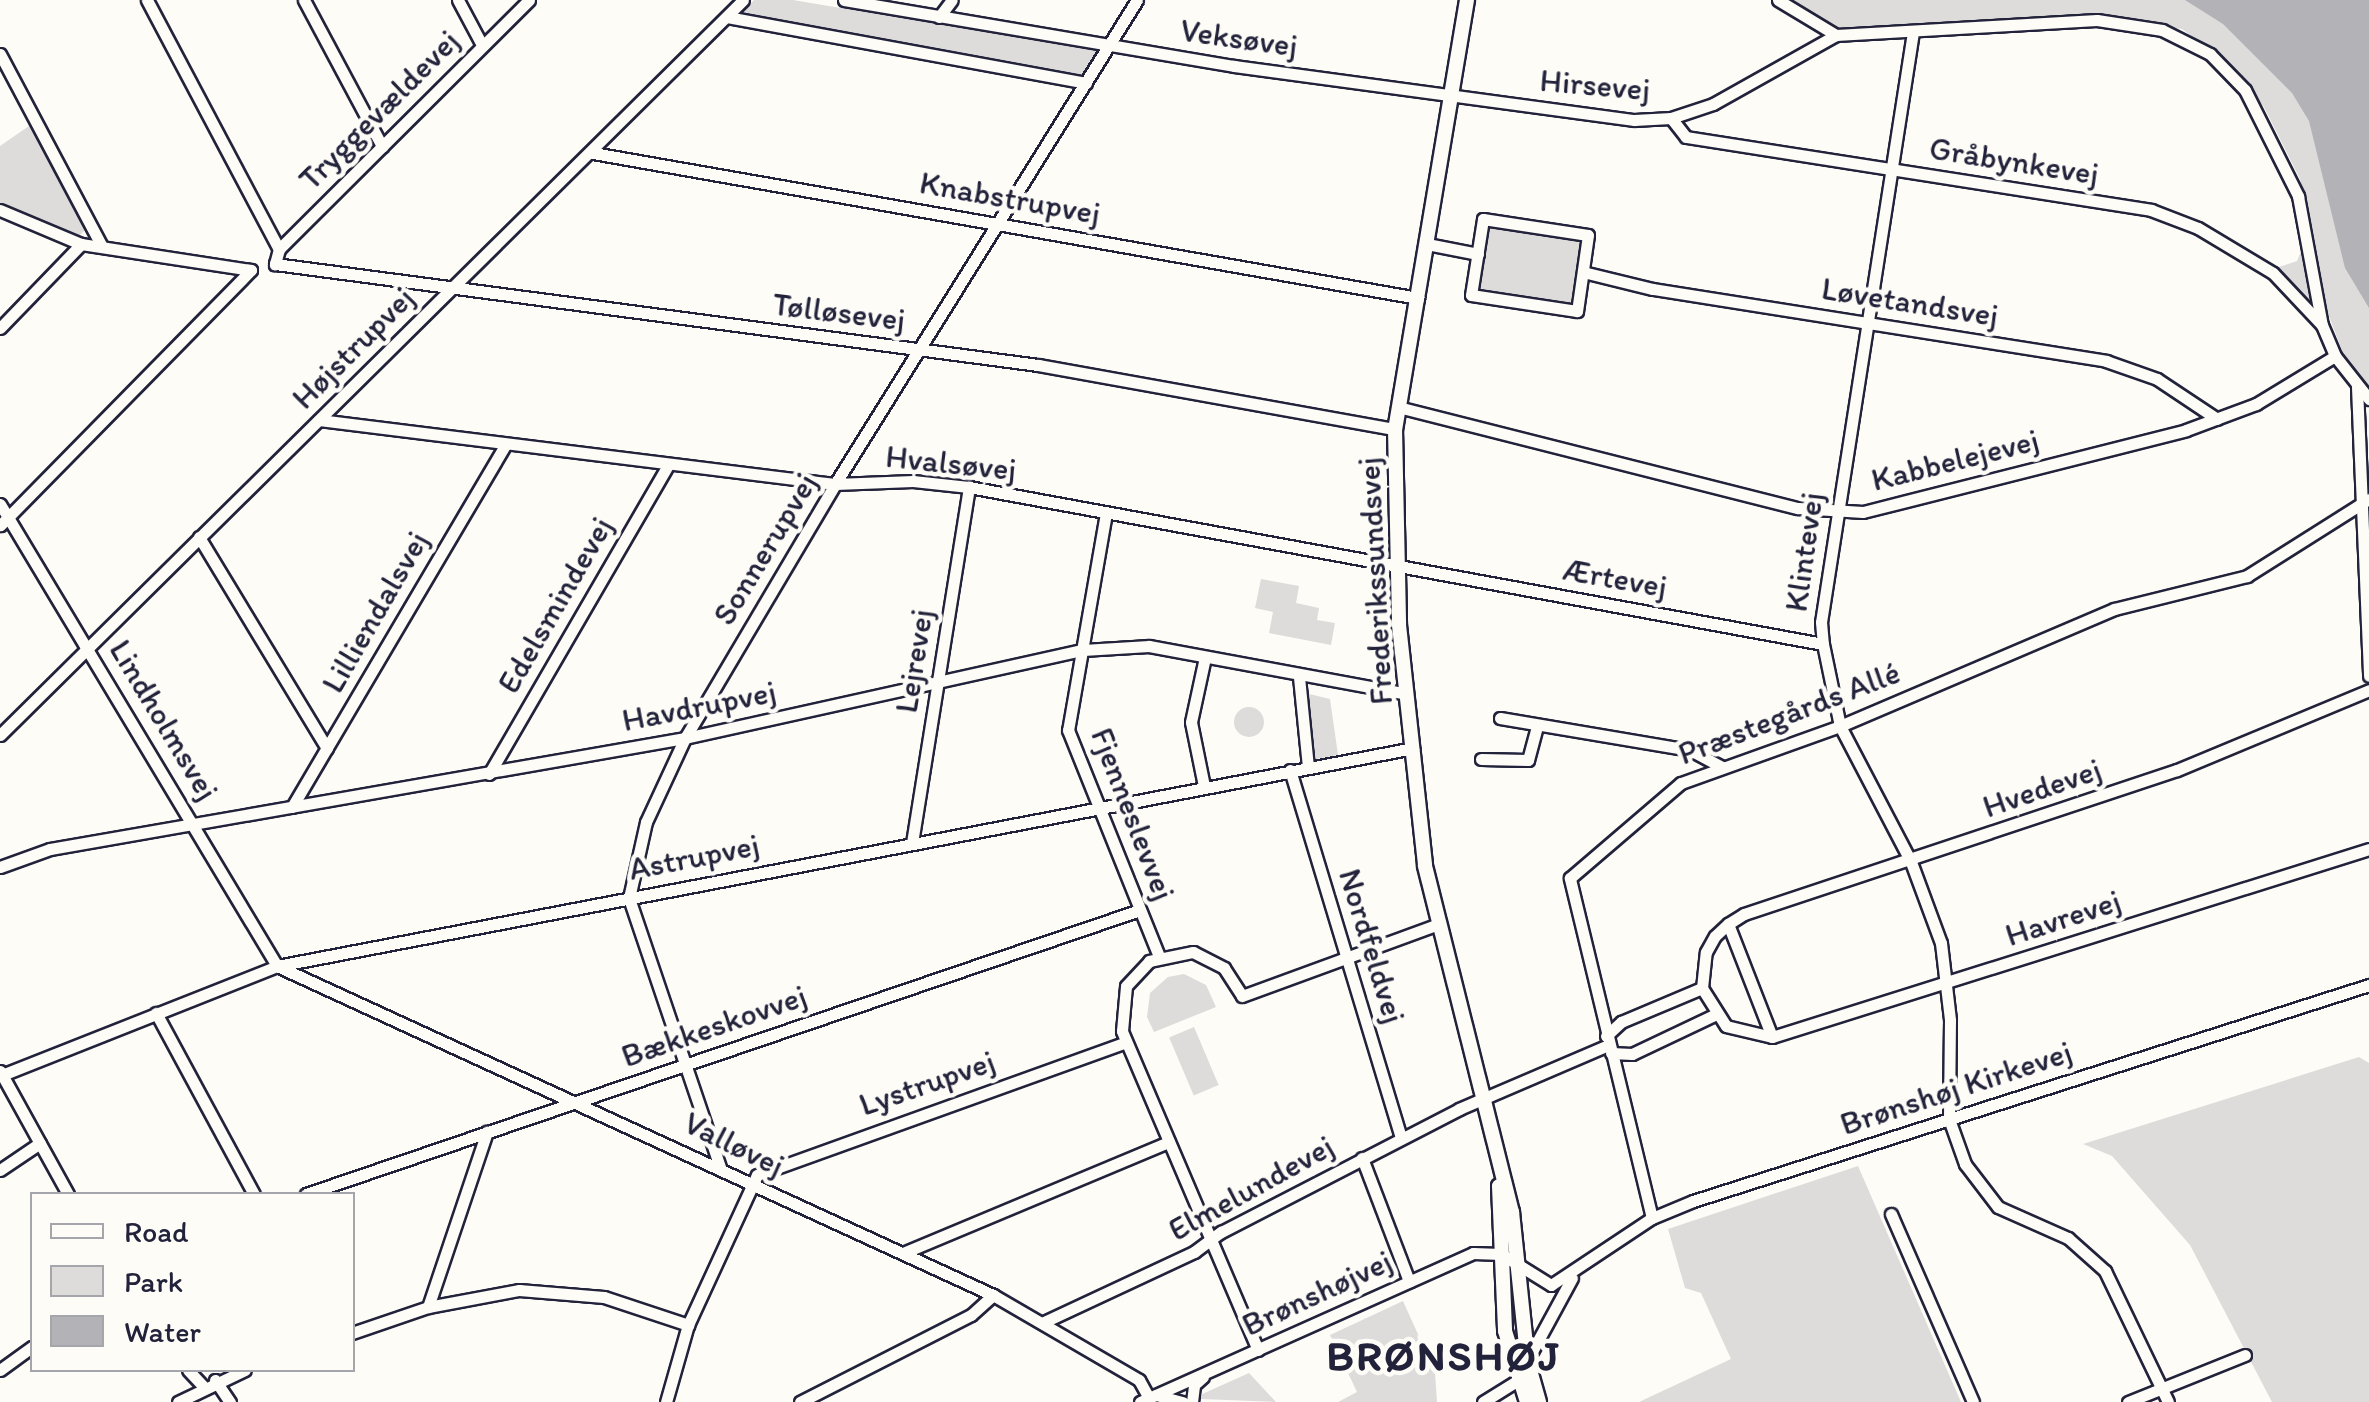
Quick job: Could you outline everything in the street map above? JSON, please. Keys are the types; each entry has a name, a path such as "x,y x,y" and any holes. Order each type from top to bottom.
{"main road":[{"name":"Frederikssundsvej","path":"1468,0 1395,429 1397,566 1412,748 1438,924 1512,1212 1528,1363 1539,1402"},
{"name":"Frederikssundsvej","path":"1496,1156 1505,1331 1516,1381 1527,1402"}],"street":[{"path":"147,0 279,249"},
{"path":"304,0 382,146"},
{"path":"458,0 482,45"},
{"name":"Tryggevældevej","path":"279,249 529,0"},
{"name":"Højstrupvej","path":"0,734 744,0"},
{"name":"Veksøvej","path":"844,0 1108,46 1450,97"},
{"path":"939,17 952,0"},
{"name":"Sonnerupvej","path":"629,898 646,822 685,738 835,484 1136,0"},
{"path":"1778,0 1836,35 2097,20 2162,30 2210,54 2245,90 2298,196 2322,325 2335,356 2369,399"},
{"path":"727,17 1086,83"},
{"name":"Klintevej","path":"1913,32 1837,512 1823,644 1840,726 1911,862 1929,905 1948,983 1949,1119"},
{"name":"Hirsevej","path":"1450,97 1634,120 1671,118 1714,104 1836,35"},
{"path":"0,54 102,247"},
{"name":"Gråbynkevej","path":"1671,118 1686,137 2151,210 2231,245 2273,273 2322,325"},
{"name":"Knabstrupvej","path":"593,153 1418,298"},
{"path":"0,210 82,244 250,270 4,522"},
{"path":"1483,219 1588,235 1583,272 1577,311 1472,295 1483,219"},
{"path":"0,328 82,244"},
{"path":"1427,244 1478,254"},
{"name":"Tølløsevej","path":"279,249 275,264 449,291 919,349 1395,429"},
{"name":"Løvetandsvej","path":"1583,272 1866,324 2106,360 2157,378 2217,419"},
{"name":"Kabbelejevej","path":"1398,407 1837,512 1890,506 2217,419 2277,394 2335,356"},
{"path":"2357,387 2365,501 2369,676"},
{"name":"Hvalsøvej","path":"318,420 835,484 913,480 969,487 1397,566"},
{"name":"Lilliendalsvej","path":"292,808 506,444"},
{"name":"Edelsmindevej","path":"489,774 669,464"},
{"name":"Lejrevej","path":"912,844 969,487"},
{"name":"Præstegårds Allé","path":"1652,1218 1570,878 1659,797 1722,767 1840,726 2114,609 2247,576 2365,501"},
{"name":"Lindholmsvej","path":"0,504 4,522 90,647 277,966"},
{"name":"Fjenneslevvej","path":"1106,513 1068,730 1160,956"},
{"path":"199,537 328,748"},
{"name":"Ærtevej","path":"1397,566 1823,644"},
{"name":"Havdrupvej","path":"0,867 50,849 685,738 1083,650 1149,646 1298,677 1407,694"},
{"path":"1204,786 1190,722 1206,657"},
{"path":"1298,677 1308,767"},
{"name":"Hvedevej","path":"1728,924 1760,908 1911,862 2177,770 2369,690"},
{"path":"1500,718 1690,750 1722,767"},
{"path":"1480,759 1528,760 1537,727"},
{"name":"Astrupvej","path":"1,1073 277,966 1412,748"},
{"name":"Nordfeldvej","path":"1290,770 1401,1138"},
{"name":"Havrevej","path":"1772,1037 2369,849"},
{"path":"629,898 721,1170"},
{"name":"Bækkeskovvej","path":"312,1192 1140,910"},
{"path":"1258,1350 1126,1042 1122,997 1140,968 1160,956 1204,956 1224,968 1242,996 1438,924"},
{"path":"1728,924 1772,1037 1740,1034 1714,1014 1702,988 1706,952 1728,924"},
{"name":"Valløvej","path":"277,966 994,1295 1139,1380 1148,1398"},
{"name":"Brønshøj Kirkevej","path":"1516,1381 1528,1363 1541,1326 1574,1274 1652,1218 2369,984"},
{"path":"1702,988 1621,1022 1608,1045 1632,1054 1714,1014"},
{"path":"156,1013 253,1192"},
{"name":"Lystrupvej","path":"753,1185 758,1175 783,1163 1126,1042"},
{"name":"Elmelundevej","path":"1044,1322 1210,1240 1401,1138 1608,1045"},
{"path":"1,1073 67,1192"},
{"path":"1949,1119 1966,1164 1992,1202 2068,1238 2105,1272 2168,1402"},
{"path":"428,1307 487,1132"},
{"path":"0,1170 40,1142"},
{"path":"903,1253 1169,1142"},
{"path":"1362,1158 1410,1281"},
{"path":"666,1402 688,1324 753,1185"},
{"path":"1891,1214 1973,1402"},
{"name":"Brønshøjvej","path":"1148,1398 1473,1253 1502,1254"},
{"path":"1502,1254 1551,1285 1574,1274"},
{"path":"355,1332 428,1307 519,1290 563,1291 639,1306 688,1324"},
{"path":"800,1402 971,1315 994,1295"},
{"path":"0,1370 30,1349"},
{"path":"2128,1402 2246,1355"},
{"path":"1192,1402 1194,1385 1220,1368"},
{"path":"190,1372 202,1386"},
{"path":"178,1402 202,1386 239,1372"},
{"path":"215,1380 230,1402"},
{"path":"1483,1402 1516,1381"},
{"path":"1148,1398 1183,1402"}],"green space":[{"path":"754,0 793,0 1097,51 1083,75 744,19 740,15"},
{"path":"1788,0 2369,0 2369,388 2348,366 2327,311 2300,179 2264,107 2232,66 2182,29 2076,14 1844,31"},
{"path":"29,126 86,229 79,236 0,203 0,146"},
{"path":"1490,222 1585,239 1572,310 1477,293"},
{"path":"2304,244 2315,304 2312,307 2276,268 2297,261"},
{"path":"1261,579 1299,586 1296,603 1319,608 1317,620 1335,623 1331,645 1269,633 1273,612 1255,608"},
{"path":"1305,693 1330,699 1338,755 1311,760"},
{"path":"1249,707 1260,711 1264,722 1260,733 1249,737 1238,733 1234,722 1238,711"},
{"path":"1184,974 1206,985 1216,1007 1154,1032 1147,1017 1150,993 1168,977"},
{"path":"1194,1027 1219,1085 1194,1096 1169,1038"},
{"path":"2359,1057 2369,1063 2369,1402 2272,1402 2190,1245 2112,1156 2083,1144"},
{"path":"1858,1166 1961,1402 1639,1402 1731,1359 1701,1293 1685,1288 1668,1229"},
{"path":"1403,1301 1435,1372 1437,1402 1338,1402 1357,1392 1330,1335"},
{"path":"1249,1373 1276,1402 1201,1399 1200,1395"}],"water":[{"path":"2185,0 2369,0 2369,308 2345,268 2309,121 2292,93 2223,24"}],"district":[{"name":"BRØNSHØJ","path":"1444,1356"}]}
